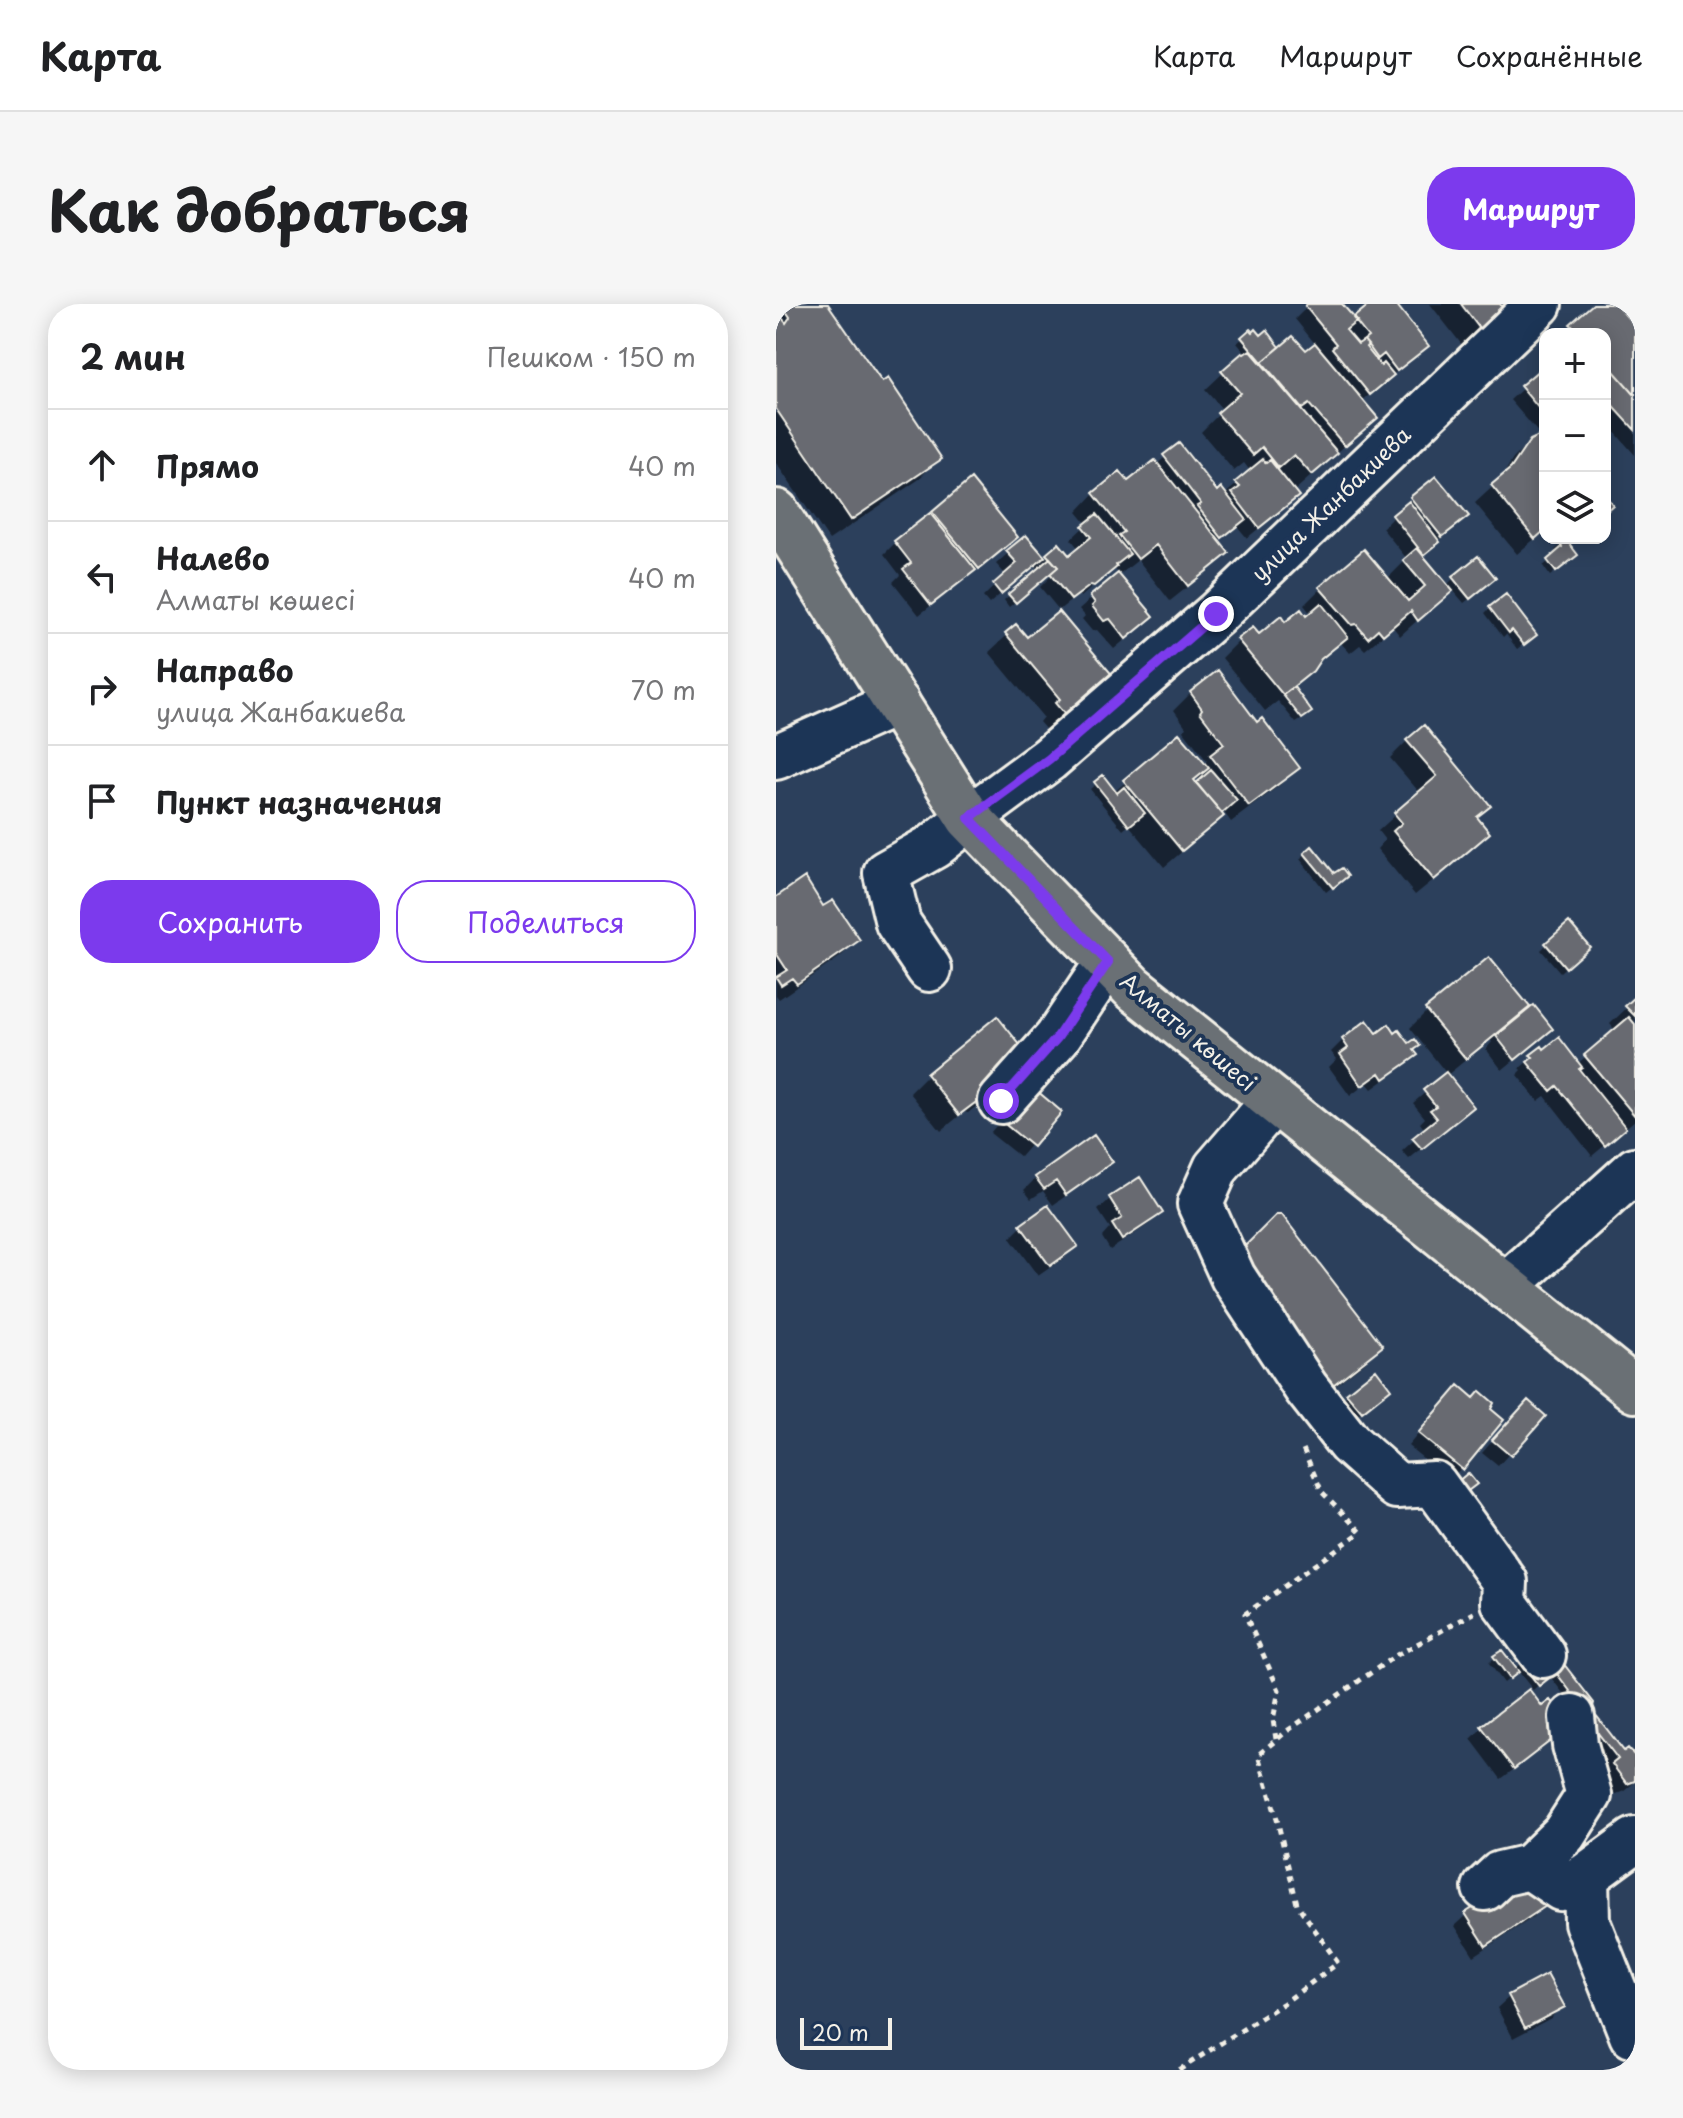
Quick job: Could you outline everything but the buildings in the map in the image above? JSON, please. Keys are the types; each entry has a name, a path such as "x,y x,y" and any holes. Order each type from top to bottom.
{"main road":[{"name":"Алматы көшесі","path":"776,512 969,818 1132,987 1635,1390"}],"street":[{"name":"улица Жанбакиева","path":"929,969 898,923 886,873 934,846 1049,759 1216,614 1539,304"},
{"path":"776,757 897,703"},
{"path":"1001,1101 1057,1038 1108,962"},
{"path":"1274,1101 1216,1168 1200,1204 1233,1277 1311,1395 1349,1443 1397,1486 1434,1484 1505,1582 1504,1602 1543,1655"},
{"path":"1505,1287 1635,1170"},
{"path":"1485,1888 1500,1874 1530,1867 1564,1834 1589,1795 1575,1745 1572,1717"},
{"path":"1530,1867 1561,1888 1586,1876 1635,1840"},
{"path":"1586,1876 1587,1922 1632,2035"}],"path":[{"path":"1276,1740 1273,1720 1279,1690 1245,1614 1361,1532 1322,1492 1294,1430 1311,1395"},
{"path":"1179,2070 1284,2003 1338,1963 1297,1904 1258,1755 1395,1656 1484,1607 1504,1602"}],"route":[{"path":"1001,1101 1057,1038 1108,962 969,818 1049,759 1216,614"}]}
